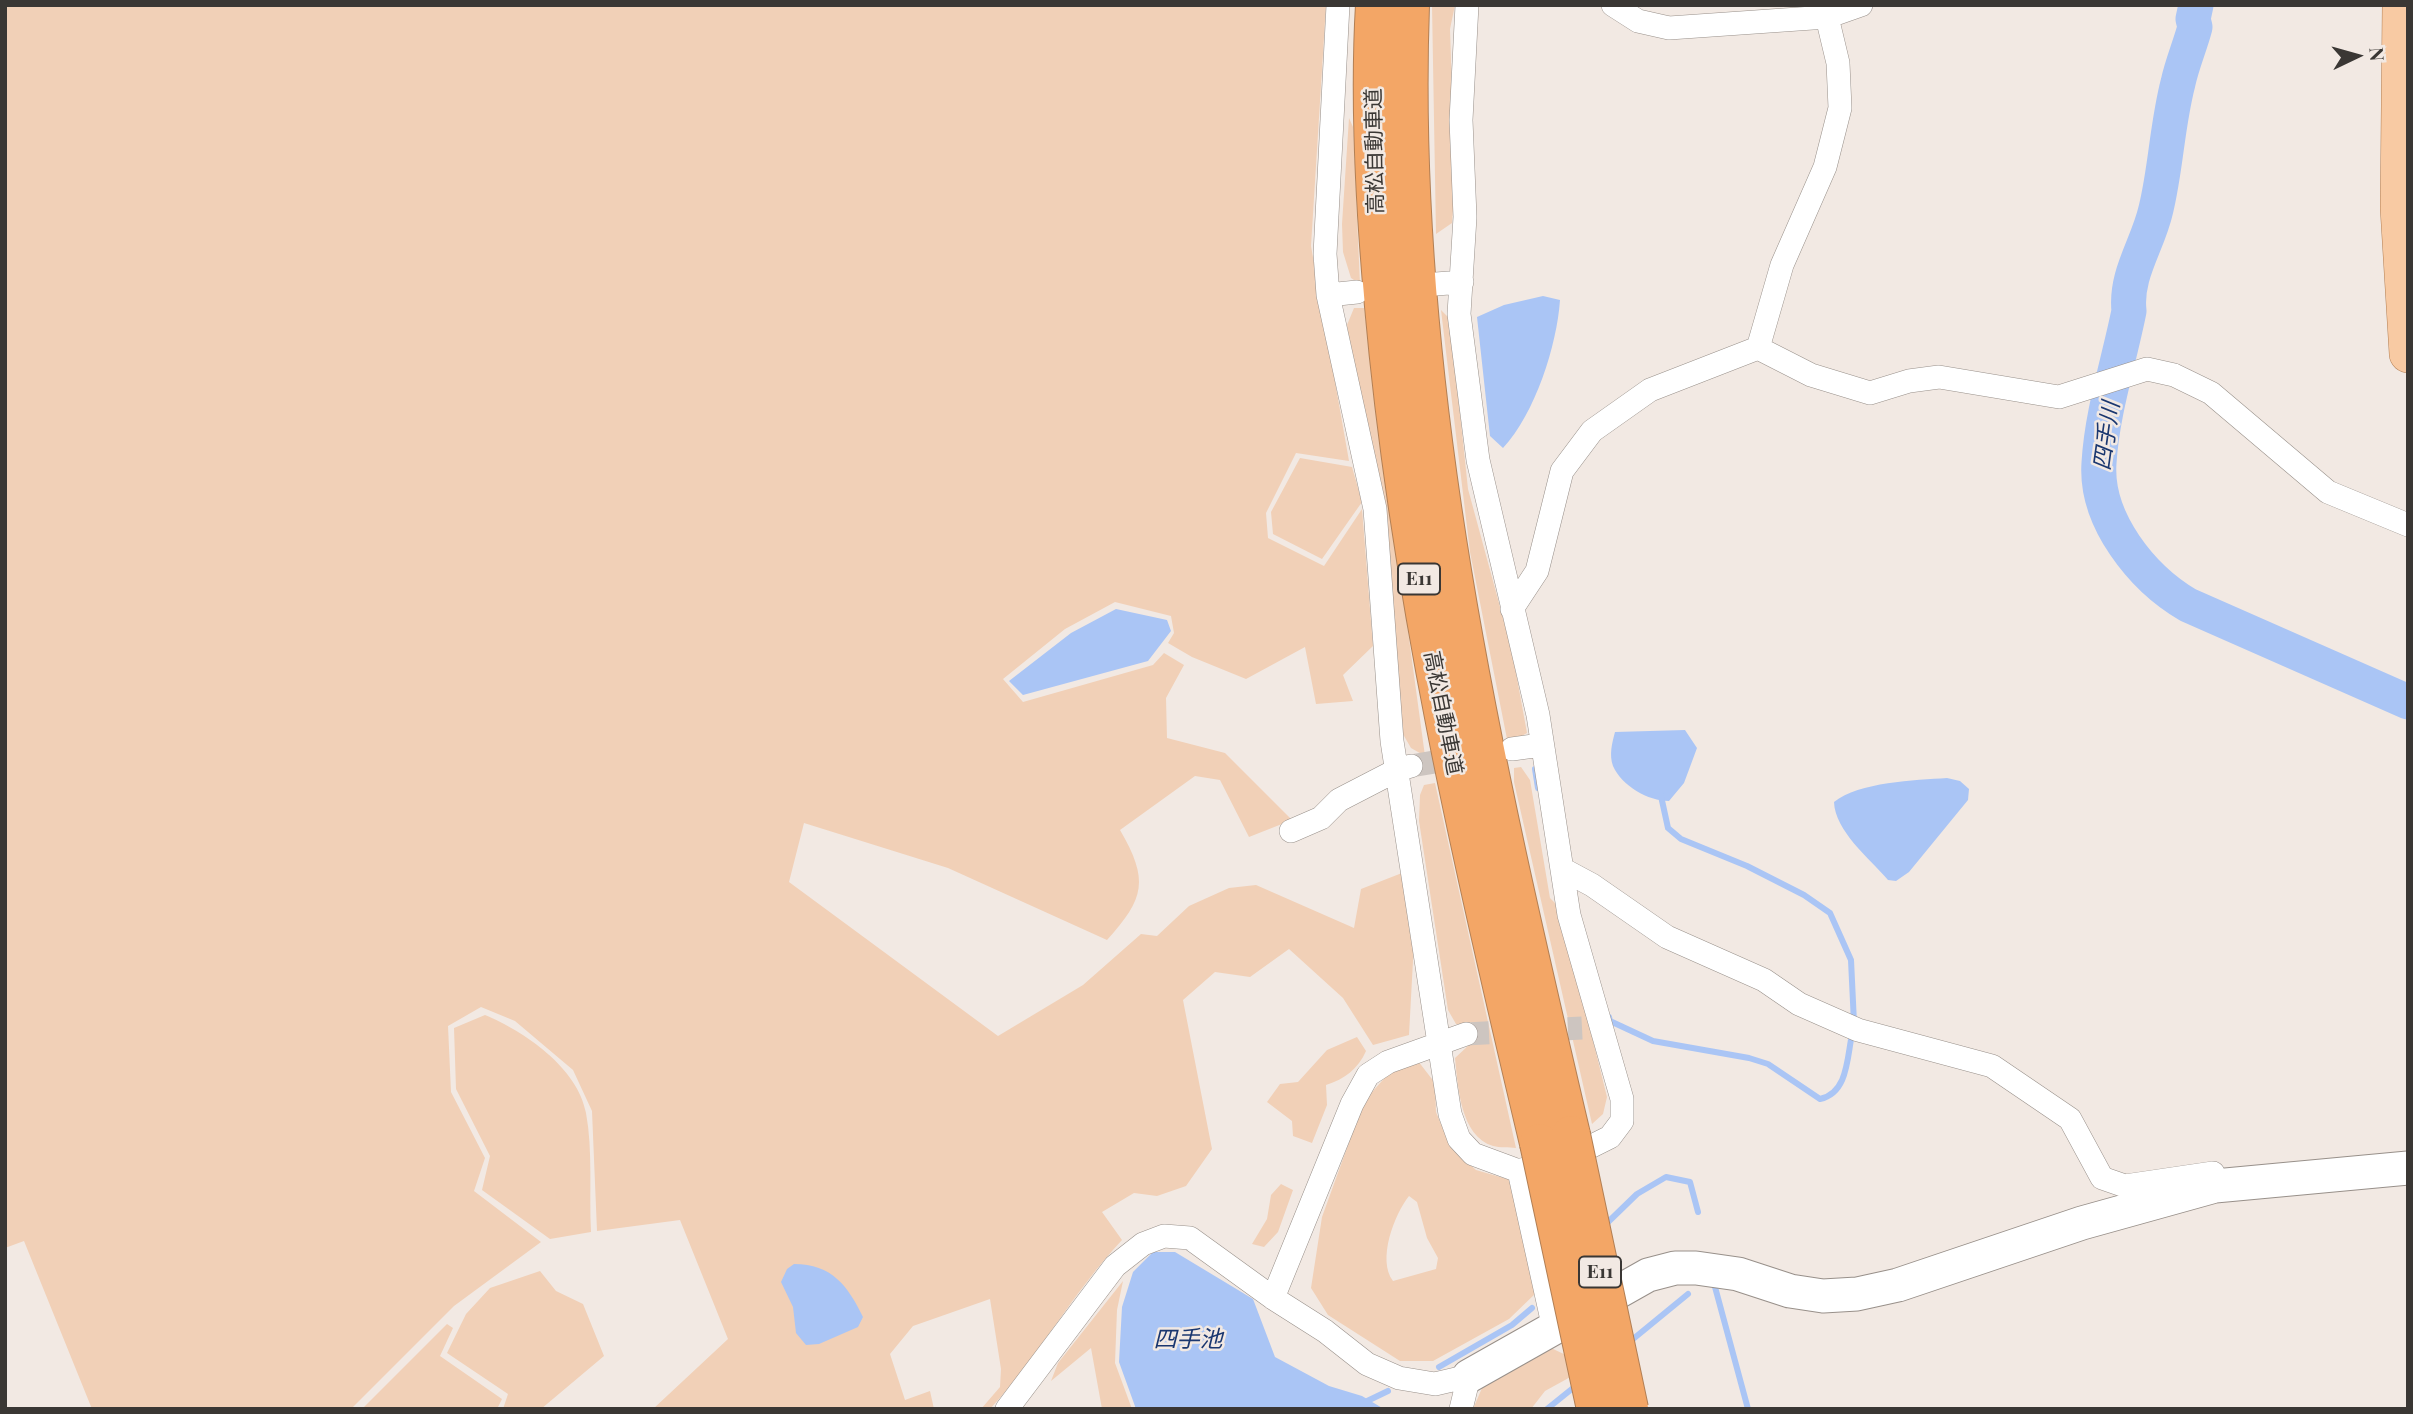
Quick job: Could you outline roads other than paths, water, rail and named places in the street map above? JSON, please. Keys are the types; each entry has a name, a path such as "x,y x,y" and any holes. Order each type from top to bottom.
{"highway":[{"name":"高松自動車道","path":"1375,5 1373,45 1377,225 1394,416 1451,760 1543,1150 1596,1409"},
{"name":"高松自動車道","path":"1410,5 1410,226 1429,416 1442,508 1486,761 1543,1150 1629,1409"}],"main road":[{"path":"2401,5 2404,262 2408,354"}],"street":[{"path":"1338,5 1325,254 1328,295 1375,509 1392,741 1404,768 1450,1114 1459,1139 1473,1154 1590,1147 1610,1137 1622,1121 1622,1099 1591,1026 1569,915 1538,715 1478,460 1459,314 1465,217 1461,120 1467,5"},
{"path":"1613,5 1638,21 1669,28 1827,17 1861,5"},
{"path":"1758,348 1782,265 1825,167 1840,108 1838,63 1827,17"},
{"path":"1436,284 1462,282"},
{"path":"1328,295 1357,292"},
{"path":"1512,609 1537,571 1562,471 1592,431 1650,390 1758,348 1811,376 1870,393 1909,381 1939,376 2059,397 2147,369 2174,375 2200,387 2328,492 2408,525"},
{"path":"1512,749 1541,745"},
{"path":"1291,831 1321,818 1339,800 1404,768"},
{"path":"1564,870 1592,885 1667,937 1763,980 1799,1004 1854,1029 1992,1066 2070,1119 2102,1178 2125,1186 2231,1171 2247,1181"},
{"path":"1273,1298 1352,1104 1368,1075 1388,1062 1466,1034"},
{"path":"1543,1150 1554,1329"},
{"path":"1007,1409 1115,1266 1143,1244 1164,1236 1190,1238 1273,1298 1325,1331 1367,1364 1399,1378 1436,1384 1469,1376 1648,1275 1675,1268 1738,1274 1790,1292 1823,1296 1857,1294 1898,1285 2082,1223 2215,1186 2408,1168"},
{"path":"1461,1409 1469,1376"}],"water":[{"path":"1543,296 1560,300 1549,358 1525,417 1503,448 1490,436 1477,317 1504,305"},
{"path":"1116,609 1167,620 1171,631 1148,661 1023,695 1009,681 1071,633"},
{"path":"1685,730 1697,748 1684,783 1669,801 1636,791 1623,780 1613,766 1611,753 1615,732"},
{"path":"1947,778 1960,781 1969,789 1968,800 1909,872 1896,881 1888,880 1847,834 1840,823 1834,802 1845,795 1872,786"},
{"name":"四手池","path":"1153,1252 1175,1252 1253,1299 1275,1357 1329,1386 1362,1396 1384,1409 1136,1409 1119,1362 1122,1307 1133,1272"},
{"path":"794,1264 819,1268 837,1279 863,1317 858,1327 819,1344 806,1345 796,1333 793,1307 781,1282 787,1269"}],"waterway":[{"name":"四手川","path":"2196,5 2193,19 2195,27 2174,99 2156,209 2130,285 2129,311 2104,425 2099,463 2105,505 2113,526 2139,563 2154,579 2188,605 2408,702"},
{"path":"1535,769 1538,788"},
{"path":"1661,796 1668,828 1681,839 1747,866 1804,895 1830,913 1851,960 1854,1023"},
{"path":"1609,1017 1610,1021 1653,1041 1749,1058 1768,1064 1820,1099 1836,1090 1841,1082 1852,1034"},
{"path":"1604,1226 1637,1194 1666,1177 1690,1182 1698,1212"},
{"path":"1715,1287 1748,1409"},
{"path":"1627,1344 1688,1294"},
{"path":"1439,1367 1512,1325 1532,1308"},
{"path":"1547,1409 1578,1384"},
{"path":"1363,1403 1388,1391"}],"tunnel":[{"path":"1411,766 1464,757"},
{"path":"1466,1034 1582,1028"}]}
